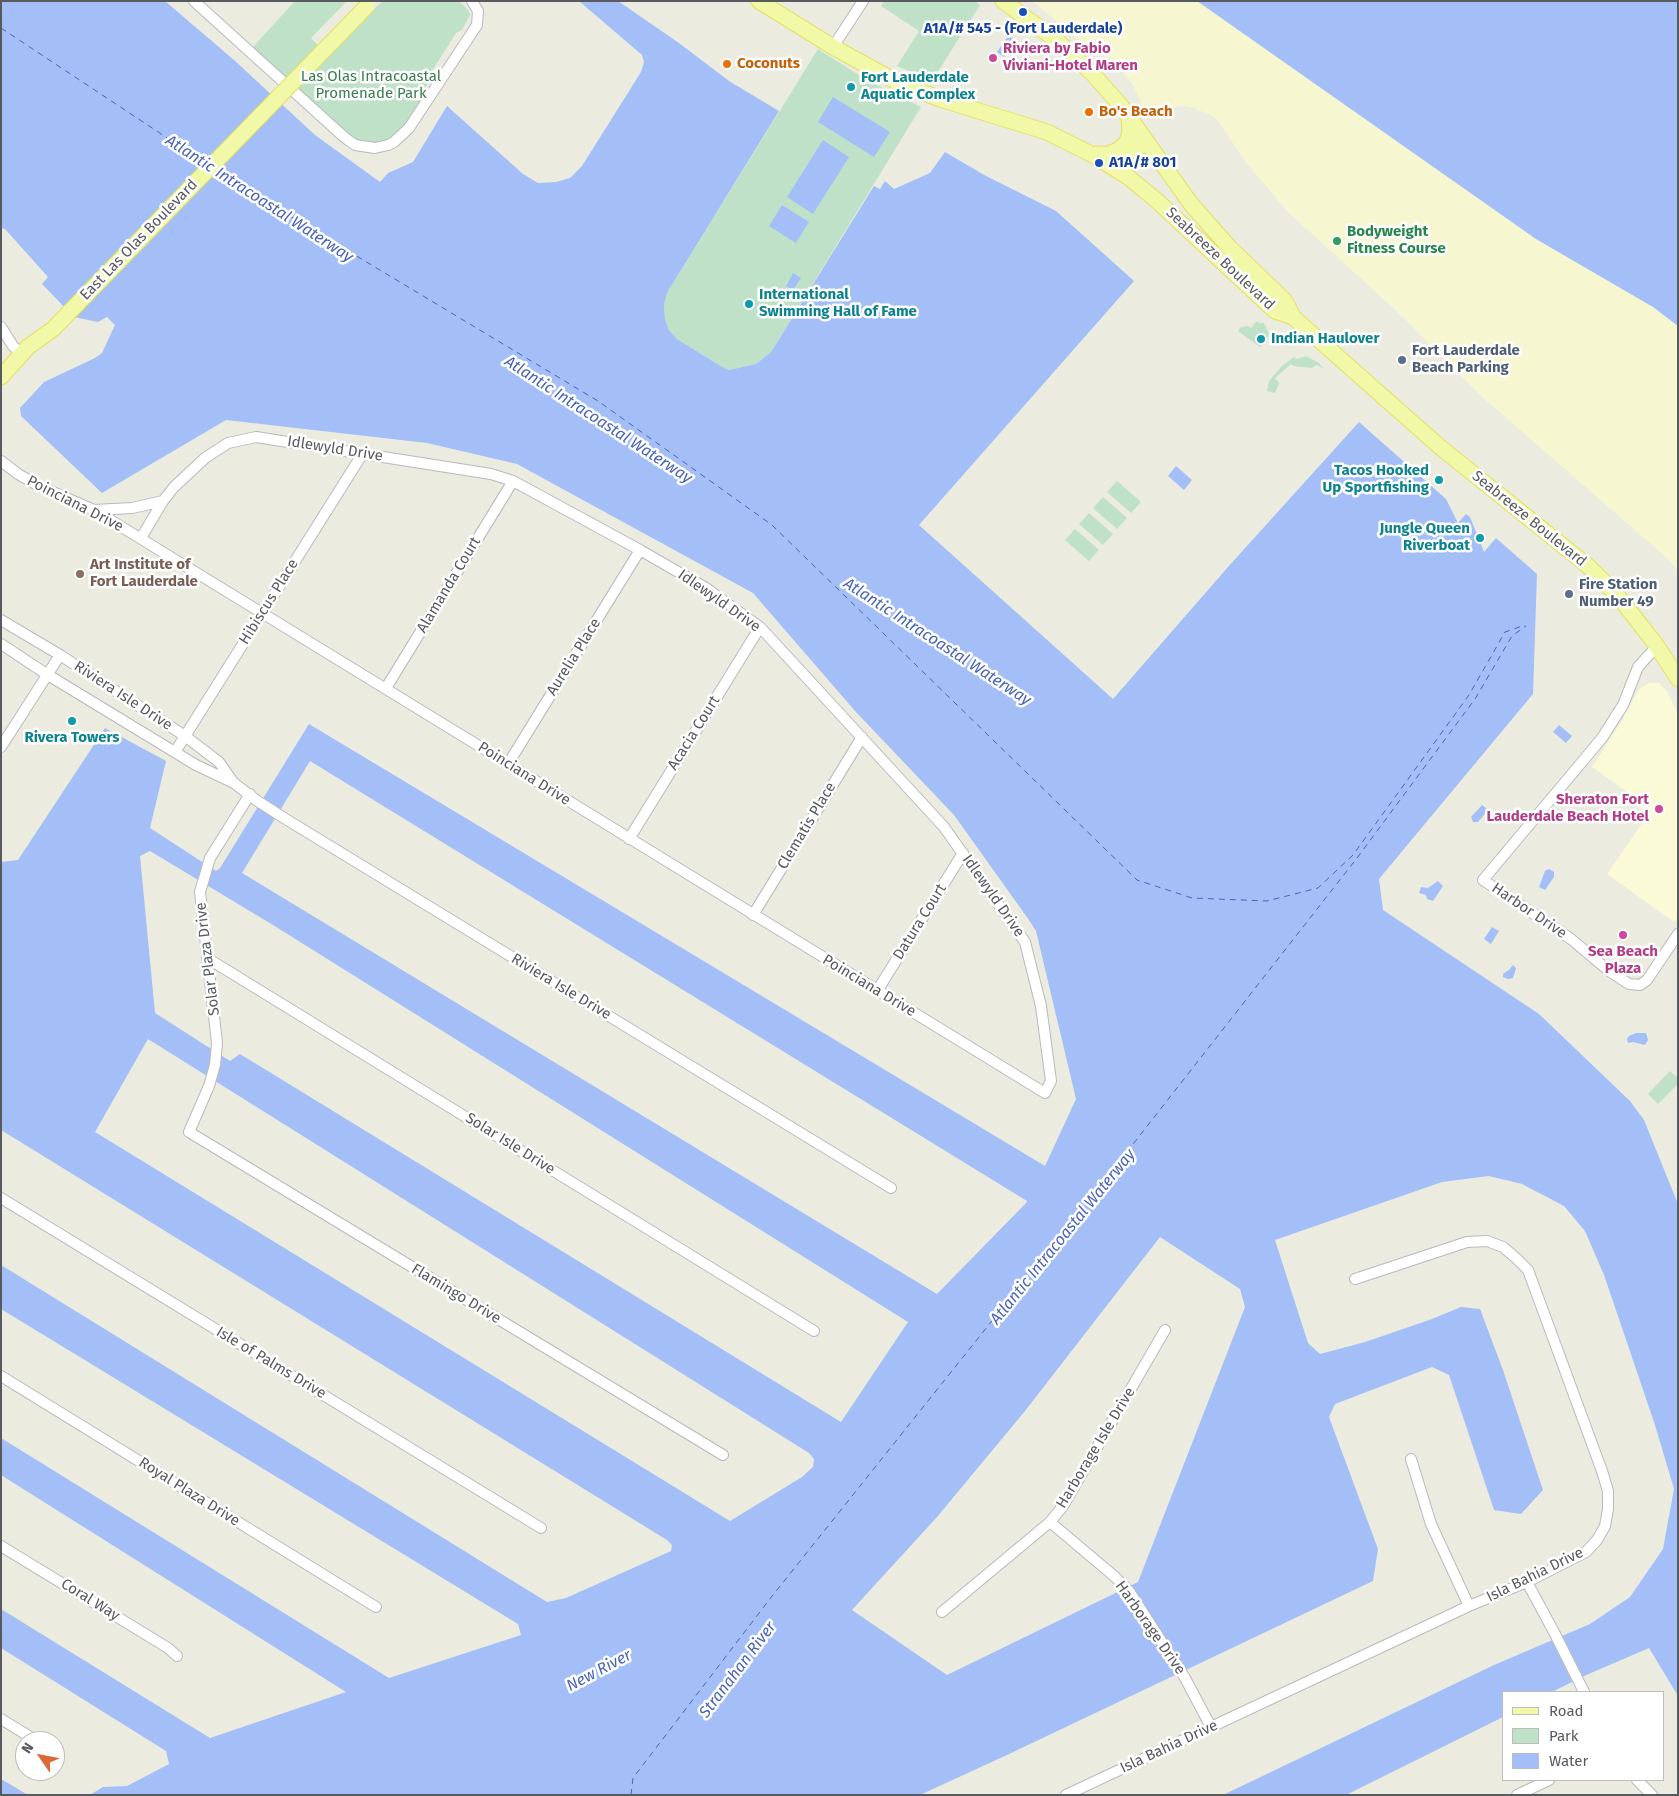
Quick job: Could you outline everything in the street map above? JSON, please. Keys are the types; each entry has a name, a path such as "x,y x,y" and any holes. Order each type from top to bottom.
{"main road":[{"name":"Seabreeze Boulevard","path":"759,1 873,70 909,87 950,102 1047,132 1098,154 1155,199 1275,312 1293,317 1440,447 1588,566 1618,596 1657,646 1678,678"},
{"path":"1003,1 1043,29 1076,56 1104,86 1191,204 1229,247 1285,301 1293,317"},
{"name":"East Las Olas Boulevard","path":"1,377 25,350 365,3"},
{"path":"1098,154 1120,149 1127,142 1130,132 1129,118"},
{"path":"1098,154 1116,156 1127,154 1147,143"}],"street":[{"path":"194,1 344,137 355,145 374,148 394,142 409,128 477,25 478,11 472,1"},
{"path":"833,47 863,1"},
{"path":"1,327 13,346 25,350"},
{"name":"Idlewyld Drive","path":"141,538 163,501 174,487 205,458 228,443 256,437 491,474 513,481 706,588 760,627 944,827 1026,942 1041,1006 1051,1081 1045,1093"},
{"name":"Hibiscus Place","path":"175,752 363,453"},
{"name":"Poinciana Drive","path":"1,461 18,474 39,486 94,510 141,538 1045,1093"},
{"name":"Alamanda Court","path":"386,688 513,481"},
{"path":"94,510 132,508 163,501"},
{"name":"Aurelia Place","path":"508,764 640,550"},
{"name":"Riviera Isle Drive","path":"1,620 60,655 185,736 219,762 234,783"},
{"name":"Acacia Court","path":"629,838 760,627"},
{"name":"Riviera Isle Drive","path":"1,644 196,765 234,783 284,818 891,1188"},
{"name":"Harbor Drive","path":"1657,646 1638,667 1623,705 1602,738 1483,880 1571,940 1609,971 1629,984 1640,985 1647,980 1678,934"},
{"path":"1,747 60,655"},
{"name":"Clematis Place","path":"753,915 862,737"},
{"name":"Solar Plaza Drive","path":"189,1132 209,1086 215,1065 217,1043 200,892 210,858 253,797"},
{"name":"Datura Court","path":"878,991 963,853"},
{"name":"Solar Isle Drive","path":"207,958 814,1331"},
{"name":"Flamingo Drive","path":"189,1132 723,1455"},
{"name":"Isle of Palms Drive","path":"1,1198 541,1528"},
{"name":"Isla Bahia Drive","path":"1066,1795 1469,1606 1527,1582 1586,1552 1598,1540 1605,1526 1608,1509 1608,1491 1528,1270 1503,1247 1487,1241 1467,1242 1355,1279"},
{"name":"Harborage Isle Drive","path":"942,1612 1050,1522 1063,1506 1166,1330"},
{"name":"Royal Plaza Drive","path":"1,1376 376,1607"},
{"path":"1411,1459 1431,1524 1469,1606"},
{"name":"Harborage Drive","path":"1050,1522 1129,1591 1185,1678 1211,1727"},
{"name":"Coral Way","path":"1,1546 177,1656"},
{"path":"1527,1582 1584,1691"},
{"path":"1,1719 20,1731"},
{"path":"1518,1795 1547,1781"},
{"path":"1639,1781 1652,1795"}],"shaded area":[{"name":"Sheraton Fort Lauderdale Beach Hotel","path":"1649,683 1659,683 1667,691 1678,713 1678,918 1674,922 1607,874 1645,819 1637,799 1592,767 1621,722 1639,689"}],"green space":[{"name":"Las Olas Intracoastal Promenade Park","path":"295,1 347,1 311,38 328,56 383,1 459,1 469,11 470,15 462,30 456,33 427,79 427,85 424,90 427,92 406,125 394,138 379,144 364,143 349,135 252,48"},
{"path":"884,1 975,1 980,5 932,81 897,66 919,31 881,6"},
{"path":"818,49 865,79 921,107 771,352 756,364 729,370 677,339 669,330 665,319 664,305 667,293"},
{"path":"1257,321 1261,324 1263,322 1269,333 1267,340 1260,347 1238,331 1241,327 1248,326 1251,328"},
{"path":"1306,356 1319,363 1324,369 1317,365 1311,368 1291,364 1275,378 1279,383 1275,393 1267,391 1269,381 1282,366 1294,357 1297,359"},
{"path":"1117,481 1141,502 1131,513 1107,492"},
{"path":"1103,497 1127,518 1117,529 1093,508"},
{"path":"1089,513 1113,534 1103,545 1079,524"},
{"path":"1075,529 1099,550 1089,561 1065,540"},
{"path":"1670,1071 1678,1078 1678,1084 1658,1104 1648,1094"}],"sand":[{"path":"1032,1 1197,1 1536,239 1653,307 1678,326 1678,571 1667,558 1481,396 1405,319 1287,211 1247,164 1218,121 1212,116 1185,106 1174,107 1154,116 1148,116 1142,111 1140,100 1133,85 1113,60 1086,46"}],"water":[{"path":"1,1 165,1 234,60 315,135 380,182 388,173 413,162 447,106 523,174 538,183 556,182 570,178 582,166 641,72 644,62 642,55 579,1 618,1 679,43 729,81 779,111 667,293 664,305 665,319 669,330 677,339 719,365 729,370 756,364 771,352 874,186 880,189 885,181 894,189 930,173 945,152 986,176 1056,211 1134,281 919,525 1113,699 1228,567 1359,422 1446,499 1458,523 1466,514 1470,517 1484,552 1496,538 1537,574 1533,694 1379,879 1383,910 1539,1014 1630,1101 1644,1120 1678,1204 1678,1696 1649,1648 1554,1691 1502,1691 1502,1717 1346,1795 1223,1795 1494,1665 1590,1624 1630,1597 1663,1549 1674,1489 1655,1425 1604,1275 1585,1231 1564,1206 1522,1184 1489,1176 1442,1182 1275,1240 1308,1343 1320,1354 1365,1342 1461,1307 1480,1309 1503,1370 1543,1490 1521,1514 1494,1510 1449,1375 1432,1367 1335,1404 1329,1417 1378,1549 1373,1581 920,1795 90,1795 103,1787 127,1786 169,1764 166,1751 1,1648 1,1609 210,1738 346,1692 1,1475 1,1438 389,1678 521,1635 518,1624 1,1309 1,1265 547,1602 566,1598 671,1551 672,1545 667,1540 1,1130 1,862 18,860 105,728 166,761 150,828 216,871 220,868 309,724 1045,1166 1076,1099 1036,931 1029,920 954,815 855,711 753,593 517,464 427,443 226,420 102,493 21,416 20,408 44,382 102,353 115,325 107,317 98,322 74,317 42,284 48,277 5,229 1,228","holes":["310,761 1027,1201 1027,1202 937,1294 242,873","150,851 273,925 908,1322 841,1422 240,1054 230,1061 155,1013 140,856","148,1039 809,1453 814,1459 813,1467 802,1477 730,1521 95,1132","1160,1237 1240,1289 1245,1307 1138,1582 947,1675 852,1610 937,1517 1025,1411"]},
{"path":"1197,1 1678,1 1678,326 1653,307 1536,239"},
{"path":"1008,36 1015,40 1004,57 997,52"},
{"path":"833,97 890,132 874,157 818,122"},
{"path":"823,140 849,157 813,214 787,197"},
{"path":"782,205 809,222 796,243 769,226"},
{"path":"793,273 801,278 793,290 786,286"},
{"path":"1176,466 1192,480 1184,490 1168,476"},
{"path":"1559,725 1572,736 1566,743 1553,732"},
{"path":"1482,805 1488,810 1478,822 1473,822 1471,817"},
{"path":"1549,869 1554,872 1554,877 1545,890 1539,887 1545,871"},
{"path":"1438,881 1443,886 1433,901 1427,899 1426,895 1419,893 1421,887 1428,888"},
{"path":"1492,927 1499,931 1491,944 1484,939"},
{"path":"1513,965 1516,968 1513,978 1503,977 1503,974"},
{"path":"1636,1033 1646,1033 1648,1040 1645,1045 1633,1042 1628,1043 1627,1039 1629,1036"},
{"path":"1,1779 28,1795 1,1795"}],"ferry route":[{"path":"1,28 205,163"},
{"path":"216,170 598,401 772,525 1137,880 1192,898 1267,901 1318,888 1353,855 1469,695 1505,632 1525,625"},
{"path":"631,1795 633,1778 769,1600 1130,1148 1357,858 1475,699 1512,636 1526,626"}],"place":[{"name":"A1A/# 545 - (Fort Lauderdale)","path":"1023,12"},
{"name":"Riviera by Fabio Viviani-Hotel Maren","path":"993,58"},
{"name":"Coconuts","path":"727,64"},
{"name":"Fort Lauderdale Aquatic Complex","path":"851,87"},
{"name":"Bo's Beach","path":"1089,112"},
{"name":"A1A/# 801","path":"1099,163"},
{"name":"Bodyweight Fitness Course","path":"1337,241"},
{"name":"International Swimming Hall of Fame","path":"749,304"},
{"name":"Indian Haulover","path":"1261,339"},
{"name":"Fort Lauderdale Beach Parking","path":"1402,360"},
{"name":"Tacos Hooked Up Sportfishing","path":"1439,480"},
{"name":"Jungle Queen Riverboat","path":"1480,538"},
{"name":"Art Institute of Fort Lauderdale","path":"80,574"},
{"name":"Fire Station Number 49","path":"1569,594"},
{"name":"Rivera Towers","path":"72,721"},
{"name":"Sheraton Fort Lauderdale Beach Hotel","path":"1659,809"},
{"name":"Sea Beach Plaza","path":"1623,935"}],"water label":[{"name":"Atlantic Intracoastal Waterway","path":"259,199"},
{"name":"Atlantic Intracoastal Waterway","path":"598,420"},
{"name":"Atlantic Intracoastal Waterway","path":"937,642"},
{"name":"Atlantic Intracoastal Waterway","path":"1063,1237"},
{"name":"Stranahan River","path":"738,1670"},
{"name":"New River","path":"599,1671"}]}
